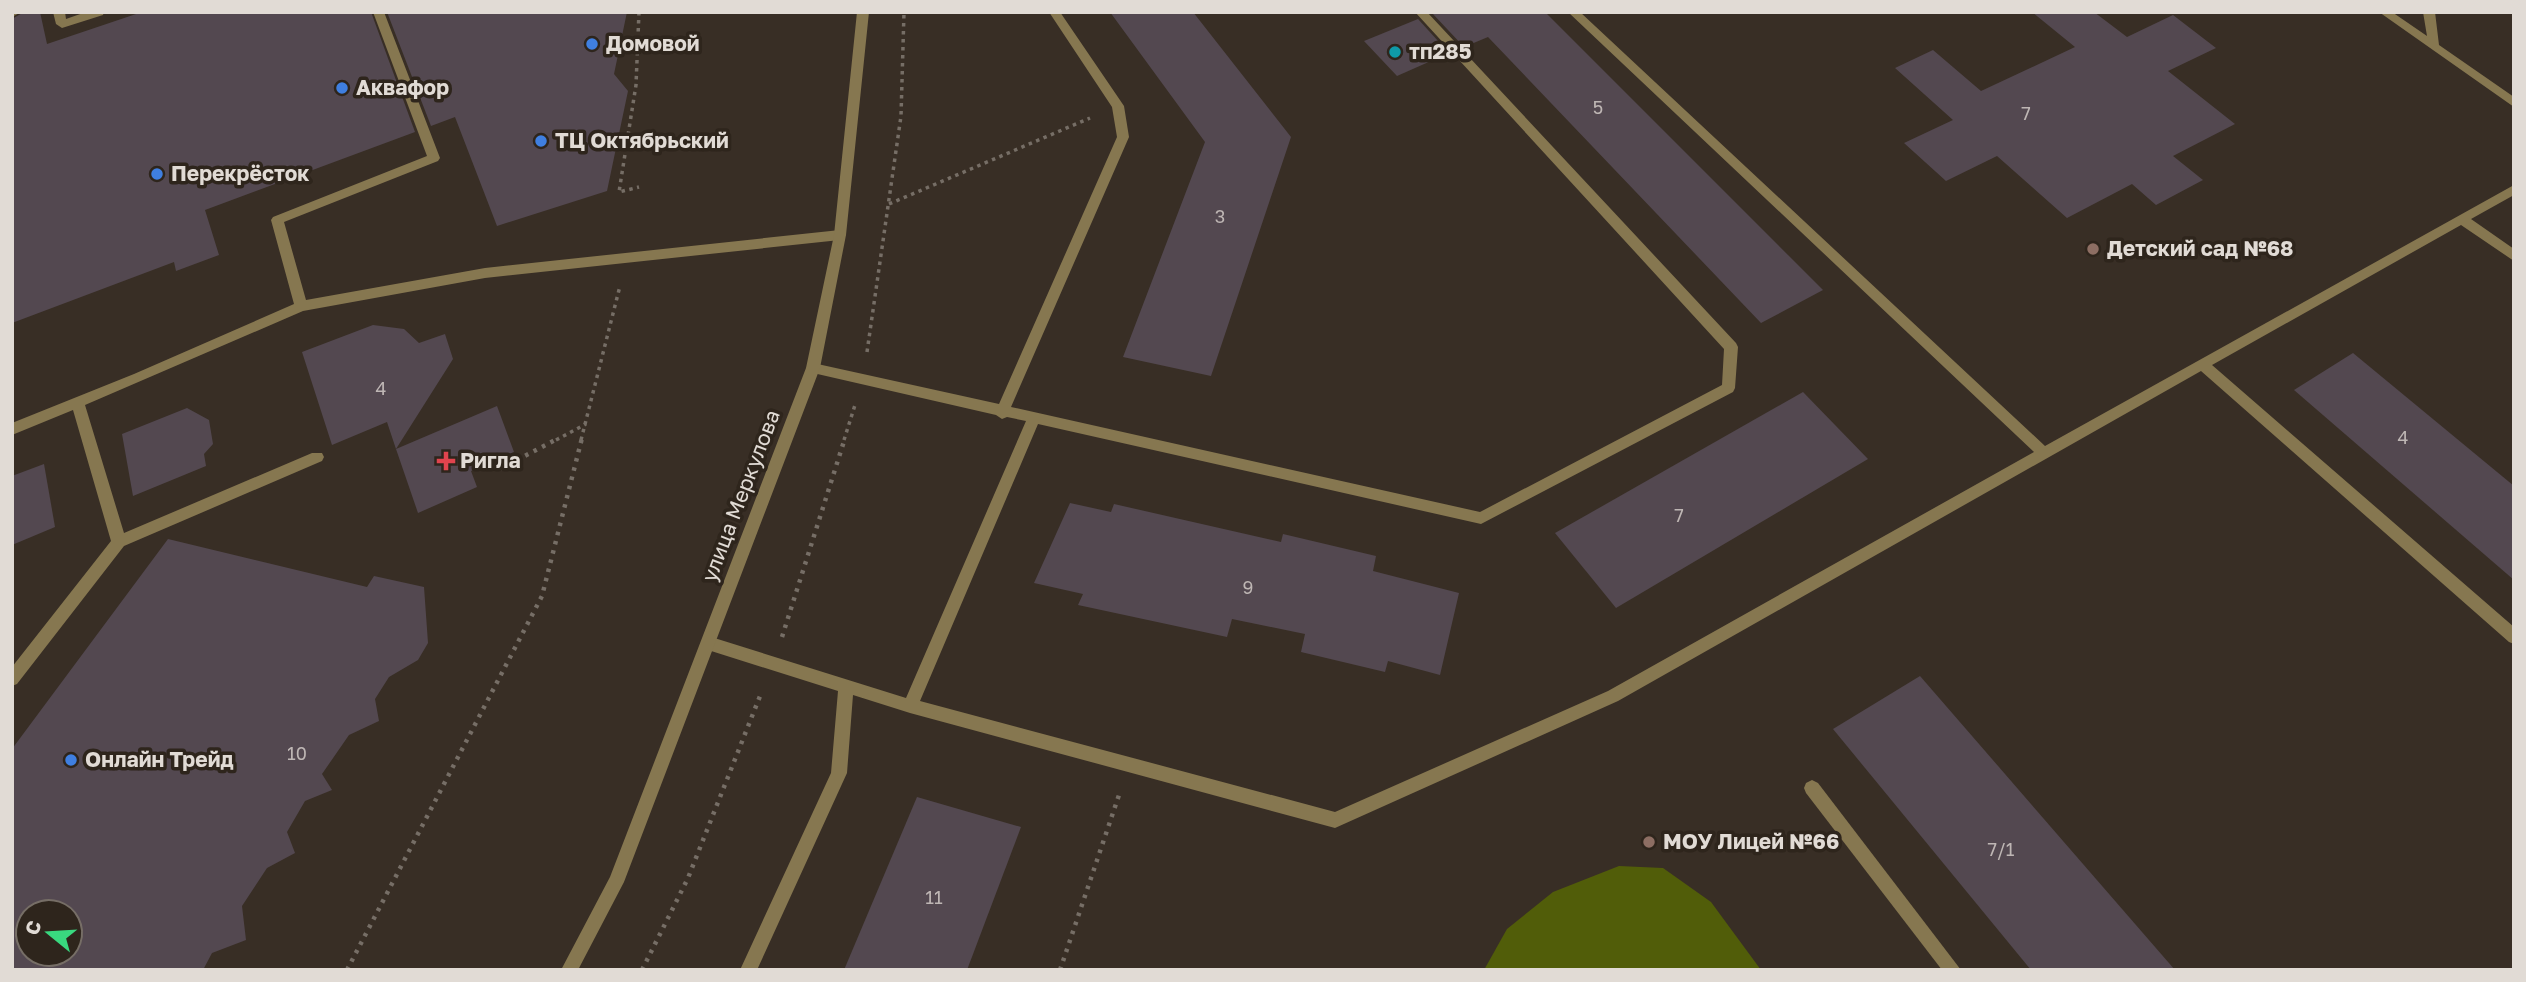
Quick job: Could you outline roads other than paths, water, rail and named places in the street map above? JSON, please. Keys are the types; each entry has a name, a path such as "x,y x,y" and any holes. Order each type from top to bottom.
{"street":[{"path":"59,12 62,24 99,12"},
{"path":"301,306 276,220 434,158 378,12"},
{"name":"улица Меркулова","path":"569,970 616,882 813,368 840,235 863,12"},
{"path":"1002,412 1123,137 1118,106 1054,12"},
{"path":"813,368 1481,518 1728,388 1731,347 1420,12"},
{"path":"1573,12 2044,453"},
{"path":"2384,12 2514,103"},
{"path":"2429,12 2434,47"},
{"path":"708,643 910,706 1335,820 1613,696 2514,188"},
{"path":"2461,218 2514,256"},
{"path":"12,429 78,404 301,306 485,273 840,235"},
{"path":"2202,365 2514,637"},
{"path":"78,404 119,542"},
{"path":"910,706 1034,418"},
{"path":"12,680 119,542 317,457"},
{"path":"748,970 839,773 846,686"},
{"path":"1812,788 1953,970"}],"place":[{"name":"Домовой","path":"592,44"},
{"name":"тп285","path":"1395,52"},
{"name":"Аквафор","path":"342,88"},
{"name":"ТЦ Октябрьский","path":"541,141"},
{"name":"Перекрёсток","path":"157,174"},
{"name":"Детский сад №68","path":"2093,249"},
{"name":"Ригла","path":"446,461"},
{"name":"Онлайн Трейд","path":"71,760"},
{"name":"МОУ Лицей №66","path":"1649,842"}]}
